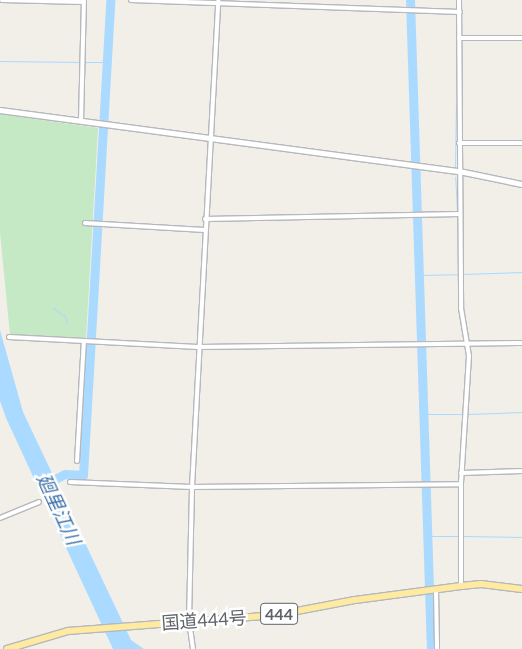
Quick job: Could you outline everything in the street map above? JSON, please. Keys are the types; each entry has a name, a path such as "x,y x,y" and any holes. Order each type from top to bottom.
{"highway":[{"name":"国道444号","path":"6,649 45,636 131,625 276,615 461,586 481,584 522,589"}],"street":[{"path":"2,0 84,1 81,121"},
{"path":"130,0 460,12"},
{"path":"459,0 459,171 462,308 468,344 460,484 461,586"},
{"path":"193,649 190,620 192,487 209,138 218,2"},
{"path":"459,38 522,38"},
{"path":"0,110 410,164 459,171 522,184"},
{"path":"459,143 522,143"},
{"path":"205,219 460,214"},
{"path":"85,223 205,230"},
{"path":"9,337 198,347 522,343"},
{"path":"77,462 89,341"},
{"path":"461,473 522,471"},
{"path":"70,482 192,487 460,484"},
{"path":"0,518 39,502"},
{"path":"431,590 437,649"}],"green space":[{"path":"0,114 98,128 86,338 10,335 0,232"}],"water":[{"name":"廻里江川","path":"0,330 23,412 131,640 144,649 113,649 6,418 0,401"}],"waterway":[{"name":"廻里江川","path":"47,483 65,474 83,475 110,0"},
{"path":"410,0 431,649"},
{"path":"456,0 457,10"},
{"path":"457,14 457,76"},
{"path":"0,61 81,62"},
{"path":"85,62 107,62"},
{"path":"455,167 456,105"},
{"path":"417,212 457,211 455,177"},
{"path":"463,274 522,272"},
{"path":"419,275 458,274"},
{"path":"53,308 65,316 67,323"},
{"path":"468,414 522,412"},
{"path":"423,414 463,414"},
{"path":"427,536 458,536"},
{"path":"463,536 522,537"}]}
